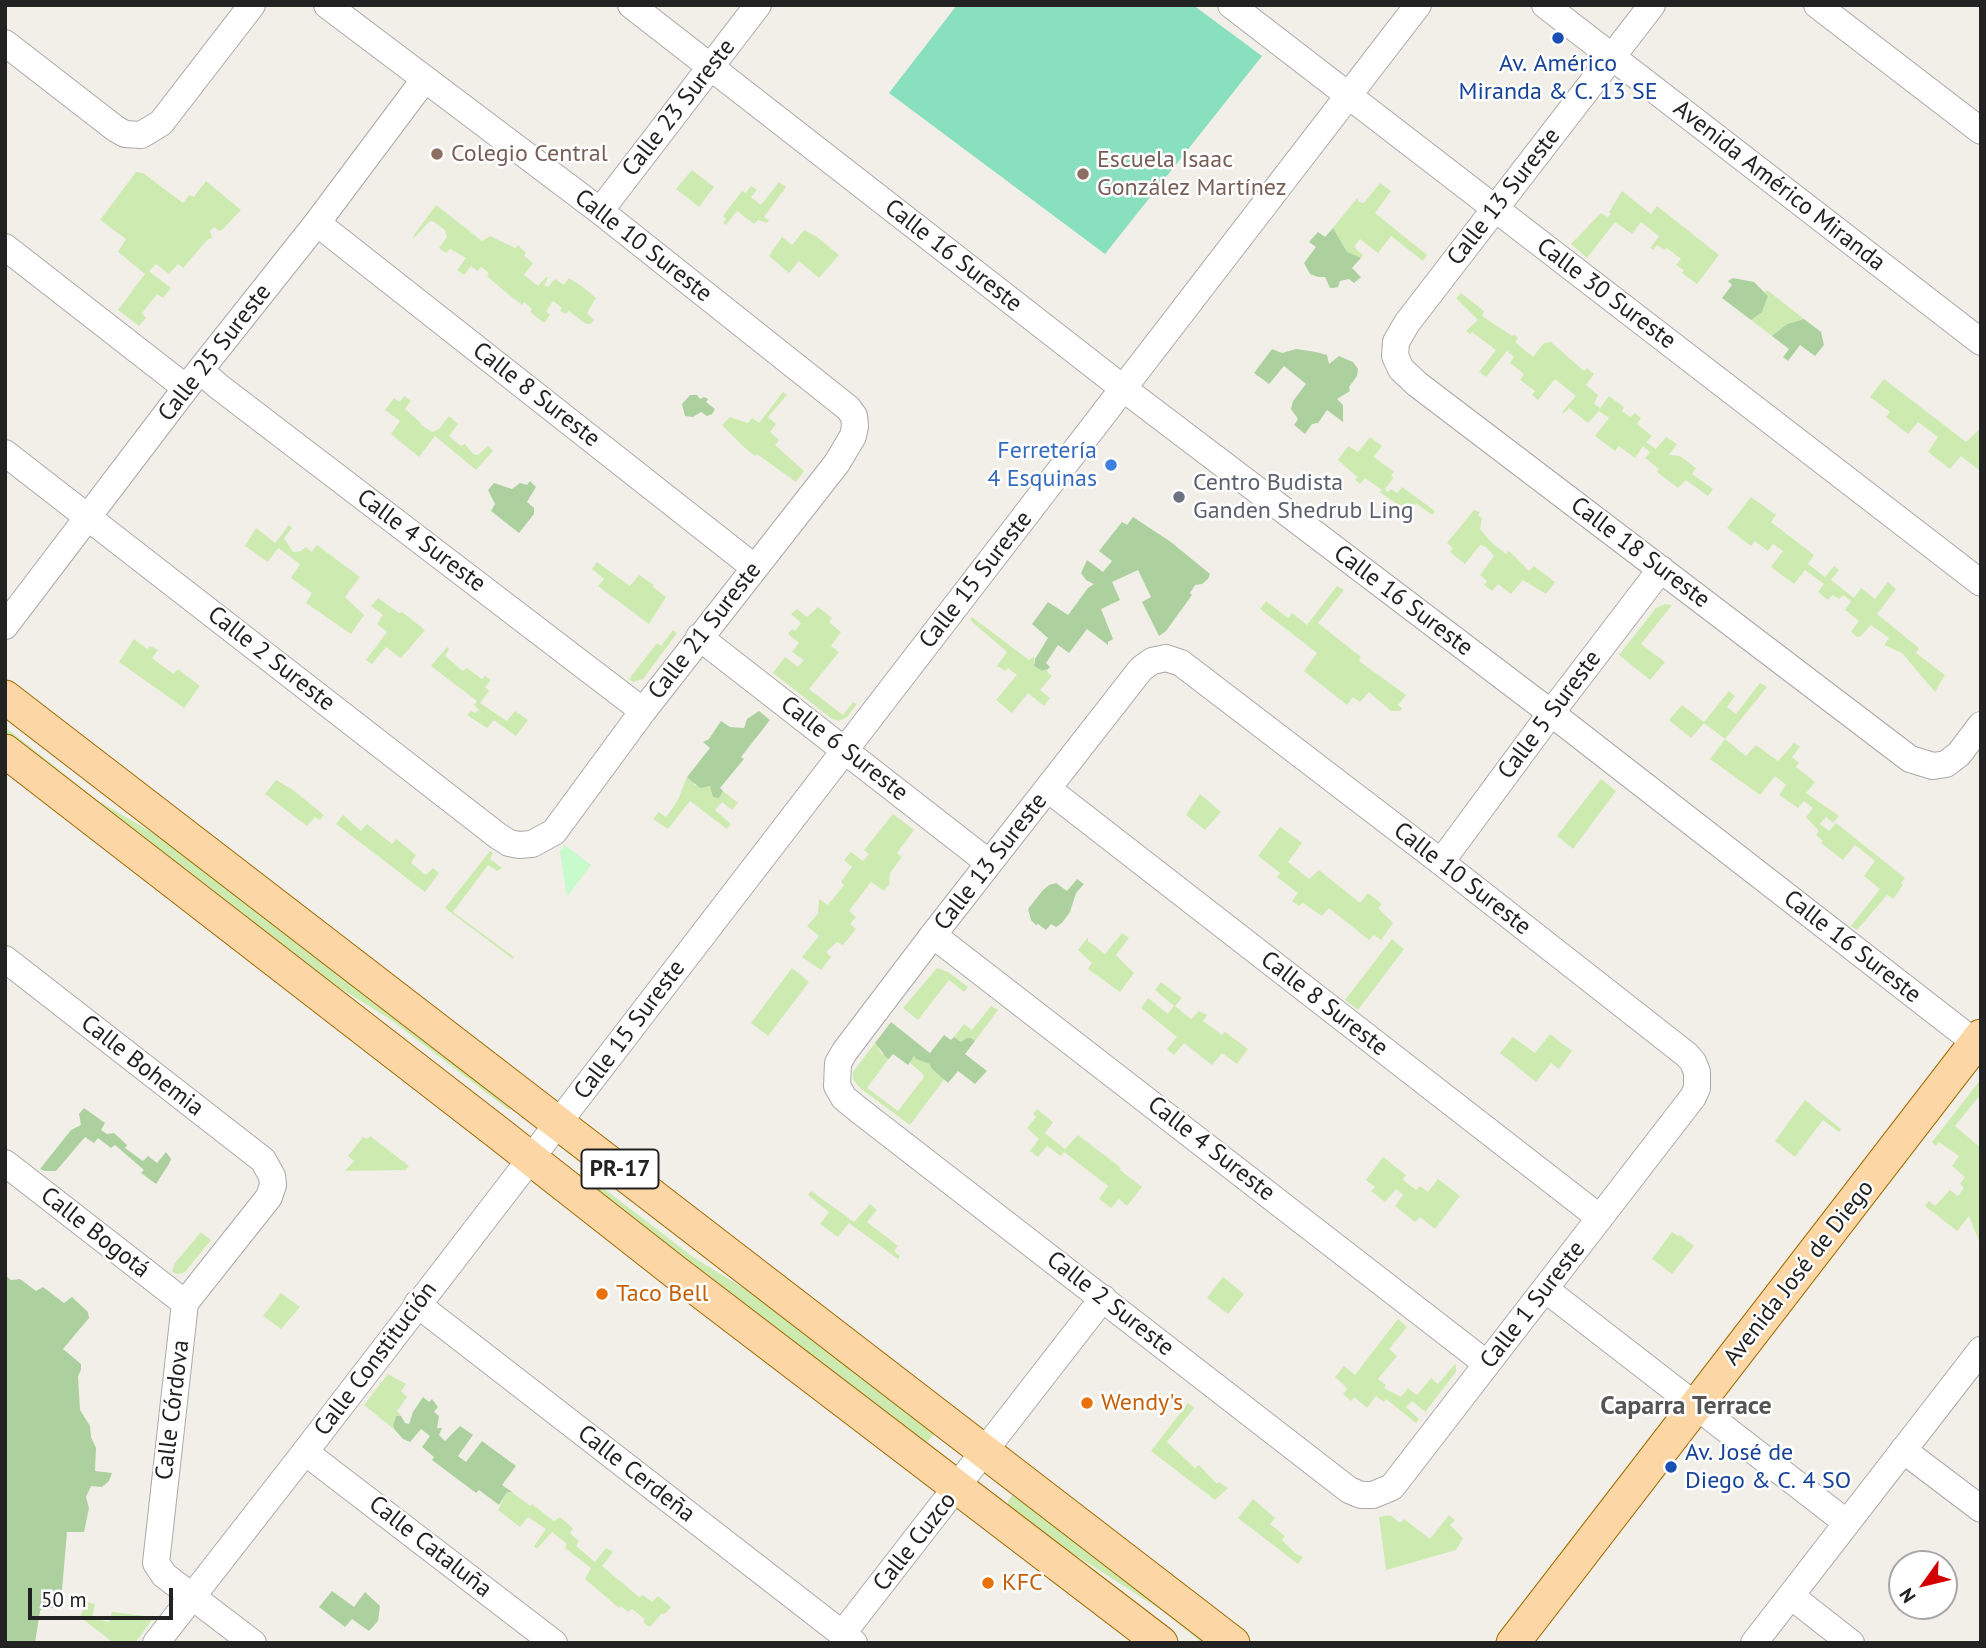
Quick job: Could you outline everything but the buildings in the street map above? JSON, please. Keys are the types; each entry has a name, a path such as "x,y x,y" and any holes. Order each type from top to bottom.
{"main road":[{"name":"PR-17","path":"5,696 1233,1643"},
{"name":"PR-17","path":"5,751 674,1271 1161,1643"},
{"name":"Avenida José de Diego","path":"1513,1643 1979,1042"}],"street":[{"path":"5,43 125,134 141,135 161,123 251,5"},
{"name":"Calle 10 Sureste","path":"327,5 600,211 848,408 854,416"},
{"name":"Calle 16 Sureste","path":"631,5 1124,389 1979,1042"},
{"name":"Calle 23 Sureste","path":"600,211 758,5"},
{"name":"Calle 30 Sureste","path":"1231,5 1981,583"},
{"name":"Calle 15 Sureste","path":"559,1122 1418,5"},
{"name":"Avenida Américo Miranda","path":"1545,5 1981,342"},
{"name":"Calle 13 Sureste","path":"1407,323 1652,5"},
{"path":"1817,5 1981,131"},
{"name":"Calle 25 Sureste","path":"5,626 317,223 424,80"},
{"name":"Calle 8 Sureste","path":"317,223 755,568"},
{"name":"Calle 4 Sureste","path":"5,247 194,379 229,394 643,711"},
{"name":"Calle 18 Sureste","path":"1407,323 1396,342 1395,356 1401,369 1418,384 1910,759 1922,765 1946,764 1953,760 1981,725"},
{"name":"Calle 21 Sureste","path":"543,839 554,832 699,637 847,447 853,436 854,416"},
{"name":"Calle 2 Sureste","path":"5,453 498,836 509,843 519,845 532,844 543,839"},
{"name":"Calle 5 Sureste","path":"1441,862 1550,713 1661,569"},
{"name":"Calle 6 Sureste","path":"699,637 989,863"},
{"name":"Calle 13 Sureste","path":"860,1111 845,1098 837,1086 838,1063 989,863 1141,669 1152,661 1166,658 1181,663 1198,677"},
{"name":"Calle 10 Sureste","path":"1198,677 1441,862 1687,1055 1697,1072 1697,1088 1693,1097"},
{"name":"Calle 8 Sureste","path":"1048,789 1600,1217"},
{"name":"Calle 4 Sureste","path":"933,935 1487,1364"},
{"name":"Calle Bohemia","path":"5,959 263,1160 272,1177 269,1197 185,1303"},
{"name":"Calle 1 Sureste","path":"1361,1495 1373,1495 1392,1487 1693,1097"},
{"name":"Calle 2 Sureste","path":"860,1111 1349,1490 1361,1495"},
{"name":"Calle Constitución","path":"193,1597 559,1122"},
{"name":"Calle Bogotá","path":"5,1163 185,1303"},
{"path":"1545,1289 1847,1523"},
{"path":"986,1451 1103,1298"},
{"name":"Calle Córdova","path":"185,1303 156,1563 164,1575 193,1597"},
{"name":"Calle Cerdeña","path":"417,1304 849,1638"},
{"path":"1754,1643 1981,1350"},
{"path":"1903,1450 1981,1509"},
{"name":"Calle Cuzco","path":"849,1638 986,1451"},
{"name":"Calle Cataluña","path":"305,1452 554,1643"},
{"path":"1791,1596 1851,1643"},
{"path":"156,1643 193,1597 253,1643"}],"green space":[{"name":"Escuela Isaac González Martínez","path":"957,5 1193,5 1262,56 1105,254 889,93"},
{"path":"692,170 714,187 699,207 676,189"},
{"path":"136,172 143,173 183,203 189,195 194,197 206,181 241,210 222,230 214,227 210,231 212,238 208,239 183,268 178,264 169,274 156,264 149,271 171,288 163,298 157,294 142,313 146,318 139,326 118,310 145,274 118,252 126,239 100,220"},
{"path":"779,182 786,187 764,217 769,220 767,223 758,220 754,224 737,211 726,225 723,223 726,219 723,216 742,191 746,193 751,186 757,190 751,197 761,205"},
{"path":"1380,183 1391,191 1375,213 1427,255 1423,261 1391,236 1378,253 1360,239 1354,247 1363,255 1361,258 1351,255 1333,228 1357,198 1364,203"},
{"path":"1622,191 1651,214 1657,206 1719,255 1697,284 1682,273 1684,270 1676,265 1681,259 1667,248 1665,250 1657,245 1653,250 1650,248 1659,236 1641,222 1632,234 1615,222 1587,258 1571,244 1601,213 1608,217 1611,214 1609,212"},
{"path":"436,205 482,241 490,236 515,248 518,245 526,253 524,256 533,263 524,275 538,286 546,277 548,278 544,285 548,287 555,279 564,285 569,278 584,288 596,298 587,313 594,320 591,324 586,324 569,311 566,314 560,311 562,308 553,301 546,311 550,315 544,323 530,312 532,309 524,302 522,305 487,276 489,273 481,267 477,271 471,266 464,275 457,270 466,258 450,249 446,253 439,248 447,237 445,230 434,222 430,221 413,239"},
{"path":"1333,228 1347,252 1361,258 1352,268 1361,277 1354,283 1349,279 1340,281 1338,287 1330,288 1325,277 1310,274 1304,263 1316,247 1309,242 1318,232 1325,237"},
{"path":"804,230 839,255 819,278 799,261 789,273 769,256 782,237 792,245"},
{"path":"1733,278 1754,282 1768,296 1762,312 1751,320 1722,298 1732,285 1728,281"},
{"path":"1767,290 1804,319 1787,324 1772,336 1751,320 1762,312 1768,296 1765,292"},
{"path":"1461,293 1484,311 1482,316 1512,336 1515,335 1518,338 1515,342 1533,357 1544,343 1551,342 1584,371 1587,368 1594,374 1586,385 1598,395 1594,404 1600,408 1609,396 1624,407 1622,411 1630,417 1635,413 1641,418 1637,424 1652,436 1646,442 1656,449 1666,437 1677,444 1669,455 1680,456 1696,468 1692,474 1713,489 1708,496 1686,480 1678,488 1657,472 1659,469 1645,458 1650,452 1643,446 1635,458 1619,446 1615,451 1595,436 1609,418 1599,411 1588,423 1569,408 1562,412 1576,396 1555,379 1538,400 1532,395 1535,391 1520,380 1524,374 1510,363 1514,357 1507,351 1486,377 1479,372 1496,350 1472,332 1470,334 1466,331 1478,320 1456,298"},
{"path":"1804,319 1821,332 1824,345 1815,356 1800,345 1788,361 1783,357 1789,349 1772,336 1787,324"},
{"path":"1272,349 1282,353 1296,349 1316,352 1327,355 1329,364 1339,356 1353,362 1358,369 1357,376 1349,387 1350,391 1337,399 1343,405 1343,422 1327,410 1318,423 1312,424 1305,434 1294,425 1298,419 1291,409 1293,401 1306,384 1284,366 1269,384 1254,373"},
{"path":"1884,379 1966,442 1981,428 1981,472 1961,456 1950,469 1928,452 1938,437 1918,422 1908,434 1886,417 1890,412 1870,397"},
{"path":"783,392 787,395 768,417 776,424 770,432 779,440 775,445 804,471 796,482 757,454 755,456 722,425 730,417 748,423 752,418 759,423"},
{"path":"690,395 708,399 706,402 715,409 712,414 707,416 701,412 693,417 685,416 682,404"},
{"path":"404,396 411,401 405,409 432,432 439,429 449,416 458,424 449,436 461,446 465,444 473,454 478,455 488,446 493,451 476,470 435,436 419,457 391,434 400,421 385,410 394,398 400,402"},
{"path":"1370,437 1382,446 1374,457 1394,472 1391,476 1394,477 1385,489 1397,493 1402,487 1435,511 1432,515 1416,503 1408,514 1401,510 1402,508 1380,492 1382,490 1365,478 1360,484 1355,480 1357,477 1338,460 1348,446 1358,452"},
{"path":"530,481 536,487 527,502 534,508 534,514 519,533 491,511 495,504 488,490 494,483 512,489 520,483 527,485"},
{"path":"1751,497 1776,515 1771,522 1814,555 1808,564 1825,577 1834,566 1839,570 1831,580 1854,598 1861,588 1875,599 1888,582 1896,589 1877,614 1919,648 1916,653 1945,675 1935,692 1902,653 1884,645 1889,638 1871,625 1861,636 1857,637 1851,632 1859,621 1845,610 1851,601 1843,595 1839,599 1833,595 1828,600 1818,592 1824,584 1805,570 1794,584 1771,567 1783,551 1773,544 1768,551 1755,541 1751,546 1727,528"},
{"path":"1474,510 1480,512 1480,529 1491,542 1506,554 1509,551 1529,571 1534,566 1555,582 1546,594 1523,580 1511,594 1498,584 1492,591 1484,585 1487,581 1480,575 1494,556 1486,547 1480,545 1465,564 1450,552 1453,548 1447,543"},
{"path":"1133,517 1171,542 1210,574 1208,579 1195,585 1190,593 1192,595 1166,631 1159,636 1142,602 1151,597 1138,570 1112,582 1120,600 1101,609 1113,639 1108,645 1087,629 1069,653 1058,645 1046,663 1050,667 1048,669 1042,671 1034,666 1035,659 1048,638 1032,624 1048,602 1068,615 1094,584 1086,580 1081,573 1087,560 1103,572 1112,561 1099,551 1122,522 1127,525"},
{"path":"289,525 292,528 284,538 293,552 306,547 311,552 317,545 360,577 345,597 364,615 351,634 306,603 312,593 291,578 300,564 278,548 268,562 245,546 256,528 275,543"},
{"path":"597,562 630,586 639,575 666,597 649,624 598,586 604,579 592,569"},
{"path":"1337,586 1344,590 1318,623 1361,657 1359,661 1406,695 1398,705 1402,708 1400,711 1391,711 1369,692 1360,702 1353,697 1347,705 1304,671 1317,653 1260,609 1266,601 1288,618 1292,613 1307,625"},
{"path":"378,598 425,630 401,658 386,647 372,664 366,660 387,632 377,624 383,615 371,606"},
{"path":"1665,604 1672,605 1641,644 1665,662 1650,680 1619,655 1656,608"},
{"path":"818,607 832,618 829,622 841,632 831,646 839,652 809,689 843,715 853,702 857,704 847,717 839,721 832,719 773,673 785,657 798,667 804,660 792,652 799,643 788,634 792,629 795,631 801,623 791,614 797,609 807,617"},
{"path":"972,617 1029,660 1034,656 1034,666 1042,671 1048,669 1047,672 1052,676 1040,690 1050,698 1044,706 1028,693 1012,713 996,700 1017,675 1008,668 1005,671 997,666 1007,652 970,620"},
{"path":"673,630 677,633 643,679 633,682 629,679 657,643 661,646"},
{"path":"134,639 147,649 150,646 158,650 152,658 173,674 178,669 200,686 184,708 119,662"},
{"path":"447,647 449,649 445,656 463,671 467,668 482,679 485,676 491,680 485,687 489,691 480,703 507,721 515,711 528,720 516,736 494,720 487,728 467,715 471,711 475,713 479,710 474,705 477,701 431,666"},
{"path":"1760,683 1767,687 1725,739 1704,723 1691,738 1669,720 1682,705 1704,722 1729,691 1735,696 1727,707 1736,714"},
{"path":"759,711 770,720 741,757 744,759 720,788 723,791 719,798 713,797 710,786 701,788 687,777 710,748 703,742 709,739 721,721 730,727 744,728 747,719"},
{"path":"5,727 97,800 163,839 512,1106 509,1110 391,1020 302,964 5,735"},
{"path":"1725,739 1746,756 1756,745 1778,761 1794,743 1800,747 1792,757 1799,763 1796,767 1815,782 1806,793 1839,816 1833,823 1826,817 1820,824 1829,831 1836,823 1905,878 1893,899 1887,895 1857,930 1851,926 1880,889 1864,876 1875,861 1855,845 1843,860 1821,843 1823,841 1816,835 1819,831 1806,817 1813,808 1804,801 1798,808 1779,795 1786,785 1775,776 1760,795 1710,759"},
{"path":"687,777 695,785 709,786 719,798 723,791 738,803 732,810 722,802 715,810 731,824 727,829 690,801 668,829 653,819 659,812 666,817 677,802"},
{"path":"1601,779 1616,791 1573,849 1557,836"},
{"path":"276,780 324,815 320,820 315,817 307,826 265,794"},
{"path":"1200,794 1221,812 1205,830 1186,815"},
{"path":"893,814 914,830 897,853 902,857 890,873 889,885 884,891 871,882 849,911 856,917 850,924 856,929 843,945 837,942 826,952 831,957 821,970 802,957 819,936 807,926 818,914 819,899 828,905 844,885 841,882 852,867 844,860 851,852 863,861 869,854 864,850"},
{"path":"343,815 361,831 367,824 392,844 396,839 416,855 411,863 426,875 433,868 439,873 425,892 336,824"},
{"path":"1280,827 1302,843 1288,862 1309,879 1319,870 1360,903 1368,893 1382,904 1378,908 1393,923 1381,940 1374,935 1369,940 1329,908 1322,916 1303,903 1299,906 1292,901 1298,893 1277,877 1280,873 1258,856"},
{"path":"565,845 591,865 567,897 560,851"},
{"path":"490,851 493,853 490,859 502,868 497,871 488,865 453,912 514,957 513,959 445,908"},
{"path":"1077,879 1084,884 1076,893 1070,912 1062,923 1056,927 1051,924 1046,930 1031,920 1028,909 1043,890 1056,883 1067,891"},
{"path":"1122,933 1129,938 1116,955 1134,973 1120,992 1088,969 1092,963 1078,950 1088,937 1088,941 1105,954"},
{"path":"1392,939 1404,949 1358,1010 1345,1000"},
{"path":"792,968 809,982 768,1036 751,1023"},
{"path":"937,968 948,972 968,987 964,992 949,980 918,1020 903,1008"},
{"path":"1161,982 1182,998 1175,1006 1191,1019 1199,1011 1207,1015 1203,1021 1222,1035 1225,1032 1248,1049 1237,1064 1222,1053 1212,1065 1184,1043 1174,1055 1167,1049 1177,1037 1141,1008 1148,998 1168,1014 1174,1006 1155,990"},
{"path":"991,1006 998,1010 975,1041 971,1038 961,1043 954,1037 964,1024 972,1030"},
{"path":"891,1022 930,1053 944,1035 961,1042 971,1038 975,1041 965,1054 987,1071 975,1084 958,1071 948,1083 930,1064 914,1056 908,1065 893,1054 887,1058 875,1043"},
{"path":"1550,1034 1572,1051 1559,1069 1551,1063 1536,1082 1500,1053 1513,1037 1535,1053"},
{"path":"875,1043 882,1054 893,1053 867,1088 898,1111 924,1077 909,1062 914,1056 931,1064 931,1068 945,1078 910,1125 860,1088 853,1079 853,1072"},
{"path":"1981,1079 1981,1094 1955,1126 1981,1148 1981,1246 1969,1216 1957,1231 1925,1206 1929,1201 1935,1206 1950,1190 1958,1196 1964,1188 1960,1184 1965,1177 1952,1166 1959,1156 1939,1142 1936,1146 1932,1142"},
{"path":"1805,1100 1841,1129 1839,1132 1823,1120 1795,1157 1775,1141"},
{"path":"84,1108 105,1123 101,1130 107,1134 114,1133 127,1145 125,1148 143,1161 148,1156 157,1163 166,1152 171,1159 156,1184 141,1173 144,1170 115,1145 111,1148 98,1138 94,1143 85,1137 56,1171 40,1169 71,1130 81,1125 79,1114"},
{"path":"1037,1109 1053,1122 1045,1133 1065,1149 1078,1135 1142,1187 1127,1206 1119,1199 1111,1208 1099,1199 1108,1186 1064,1152 1061,1156 1047,1146 1038,1157 1030,1151 1039,1139 1027,1128 1036,1117 1033,1114"},
{"path":"370,1136 409,1166 405,1170 345,1171 354,1161 348,1156 363,1137 367,1139"},
{"path":"1383,1157 1406,1175 1403,1180 1416,1190 1420,1186 1428,1192 1438,1179 1460,1196 1435,1229 1420,1217 1415,1222 1395,1206 1403,1195 1396,1189 1385,1202 1371,1191 1375,1187 1366,1180"},
{"path":"581,1171 693,1257 782,1312 935,1433 926,1443 909,1432 578,1176"},
{"path":"811,1191 854,1222 870,1204 877,1210 867,1222 898,1246 894,1251 900,1256 898,1259 849,1223 838,1237 820,1224 829,1212 808,1195"},
{"path":"201,1232 211,1240 185,1272 172,1272 175,1263"},
{"path":"1672,1232 1694,1246 1672,1274 1652,1259"},
{"path":"5,1275 11,1280 20,1279 36,1291 43,1287 64,1303 72,1297 88,1312 89,1318 63,1349 81,1364 78,1376 80,1410 90,1426 96,1448 95,1471 112,1473 109,1481 102,1487 91,1486 86,1497 89,1508 84,1532 67,1532 62,1590 53,1608 44,1607 40,1611 35,1643 5,1643"},
{"path":"1223,1277 1244,1294 1228,1314 1207,1298"},
{"path":"281,1293 300,1307 281,1329 263,1316"},
{"path":"1398,1319 1407,1327 1389,1349 1397,1356 1378,1379 1386,1385 1384,1388 1401,1397 1408,1388 1417,1395 1431,1378 1438,1384 1455,1364 1456,1366 1456,1372 1425,1412 1412,1401 1406,1407 1419,1419 1416,1423 1386,1399 1384,1402 1376,1396 1367,1408 1354,1397 1351,1401 1343,1394 1347,1389 1345,1386 1335,1377 1344,1366 1355,1375"},
{"path":"388,1374 406,1384 401,1391 407,1397 397,1411 401,1416 396,1416 393,1425 395,1430 364,1405"},
{"path":"423,1397 429,1402 432,1399 438,1407 434,1412 439,1416 437,1428 442,1428 439,1435 445,1441 460,1426 473,1435 458,1456 466,1462 482,1441 516,1466 502,1485 512,1492 507,1492 499,1505 479,1490 476,1493 432,1460 434,1457 422,1447 430,1436 421,1429 410,1442 395,1430 393,1425 396,1416 401,1416 405,1423 409,1424"},
{"path":"1188,1403 1194,1408 1167,1442 1195,1468 1199,1465 1217,1484 1219,1482 1228,1488 1215,1500 1151,1451"},
{"path":"507,1492 512,1492 530,1506 532,1504 554,1521 560,1517 573,1528 570,1533 579,1541 576,1546 595,1562 606,1548 613,1552 602,1566 639,1597 643,1595 652,1602 658,1596 671,1607 650,1627 643,1622 645,1619 632,1609 628,1612 621,1606 619,1608 585,1579 591,1568 565,1548 567,1544 552,1532 537,1549 534,1546 546,1529 528,1517 520,1527 498,1510"},
{"path":"1015,1492 1215,1643 1202,1643 1164,1612 1058,1544 1008,1506 1008,1501"},
{"path":"1253,1499 1275,1518 1270,1524 1285,1536 1282,1540 1303,1557 1298,1564 1238,1518"},
{"path":"1390,1515 1400,1523 1404,1519 1430,1539 1449,1515 1455,1520 1450,1525 1463,1538 1456,1550 1386,1570 1379,1517"},
{"path":"332,1591 354,1607 365,1592 380,1606 378,1621 369,1631 352,1619 345,1627 319,1607"},
{"path":"86,1602 95,1604 92,1618 109,1622 112,1612 154,1617 135,1643 114,1643 80,1617"}],"place":[{"name":"Av. Américo Miranda & C. 13 SE","path":"1558,38"},
{"name":"Colegio Central","path":"437,154"},
{"name":"Escuela Isaac González Martínez","path":"1083,174"},
{"name":"Ferretería 4 Esquinas","path":"1111,465"},
{"name":"Centro Budista Ganden Shedrub Ling","path":"1179,497"},
{"name":"Taco Bell","path":"602,1294"},
{"name":"Wendy's","path":"1087,1403"},
{"name":"Av. José de Diego & C. 4 SO","path":"1671,1467"},
{"name":"KFC","path":"988,1583"}],"district":[{"name":"Caparra Terrace","path":"1686,1407"}]}
